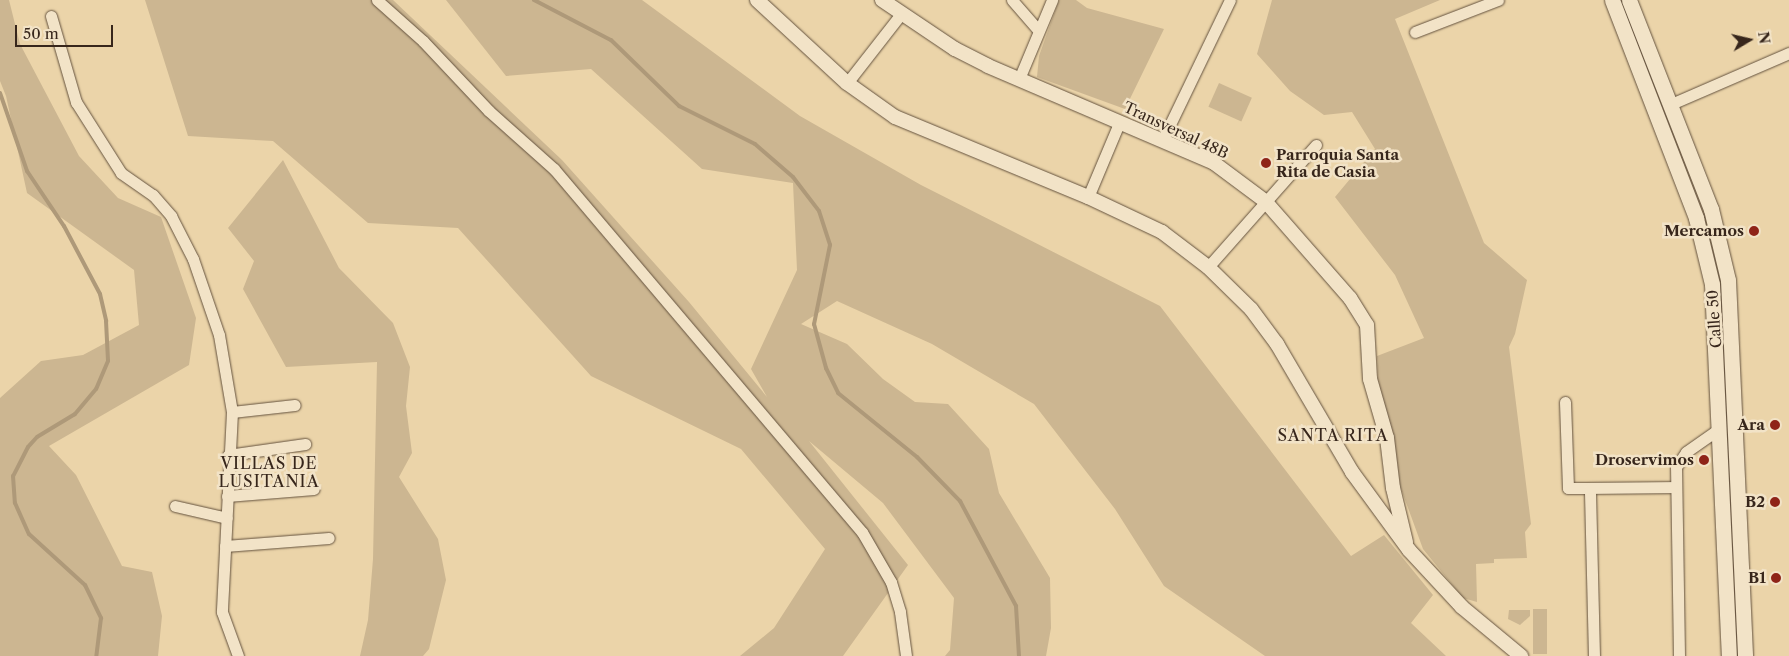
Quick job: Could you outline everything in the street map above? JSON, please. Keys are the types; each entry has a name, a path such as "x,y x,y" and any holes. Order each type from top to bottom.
{"main road":[{"name":"Calle 50","path":"1612,0 1696,218 1712,284 1729,656"},
{"name":"Calle 50","path":"1629,0 1712,209 1728,280 1745,656"}],"street":[{"path":"376,0 423,41 489,112 554,169 862,532 891,582 900,612 906,656"},
{"path":"757,0 800,43 847,83 896,117 1088,197 1162,232 1208,267 1251,309 1277,344 1352,472 1409,550 1462,608 1521,656"},
{"name":"Transversal 48B","path":"882,0 955,49 1018,79 1163,139 1214,163 1265,200 1350,298 1367,326 1370,379 1387,438 1393,488 1409,550"},
{"path":"1012,0 1038,30"},
{"path":"1018,79 1052,0"},
{"path":"1163,139 1230,0"},
{"path":"1415,32 1473,4 1498,0"},
{"path":"847,83 901,14"},
{"path":"51,16 76,102 121,173 163,204 193,259 219,335 232,412 228,455 223,620 238,656"},
{"path":"1671,104 1789,53"},
{"path":"1088,197 1120,121"},
{"path":"1208,267 1265,200 1316,145"},
{"path":"1565,402 1568,488 1674,488"},
{"path":"232,412 295,405"},
{"path":"1679,656 1674,488 1676,467 1686,452 1719,429"},
{"path":"228,455 305,444"},
{"path":"1590,488 1594,656"},
{"path":"227,496 314,489"},
{"path":"175,506 227,518"},
{"path":"225,546 329,538"}],"shaded area":[{"path":"0,0 9,0 20,44 79,156 118,198 161,217 196,318 189,365 49,446 76,475 122,566 152,572 162,616 158,656 0,656 0,398 41,361 83,355 139,325 134,270 27,193 6,96 0,81"},
{"path":"145,0 393,0 562,160 689,302 767,397 751,369 797,270 793,183 702,169 591,69 506,76 446,0 642,0 800,116 921,185 1160,306 1351,556 1384,535 1433,595 1411,623 1446,656 1265,656 1164,586 1115,509 1034,404 932,344 837,301 801,324 847,344 883,379 915,402 948,404 989,449 999,493 1050,578 1051,628 1046,656 945,656 950,650 954,598 883,503 809,441 908,565 843,656 740,656 774,628 825,549 741,449 591,376 458,228 368,223 273,141 188,136"},
{"path":"1059,0 1076,0 1087,8 1164,29 1125,109 1037,77 1039,56"},
{"path":"1272,0 1440,0 1395,19 1484,243 1527,280 1515,334 1509,347 1531,524 1525,532 1527,558 1494,559 1494,563 1476,564 1477,602 1463,598 1423,549 1400,486 1394,439 1378,381 1377,356 1424,338 1395,275 1335,197 1375,149 1352,112 1324,115 1290,91 1257,54"},
{"path":"1219,83 1252,98 1241,121 1208,107"},
{"path":"283,160 339,268 393,323 410,367 406,406 412,453 399,477 438,539 446,580 429,649 423,656 360,656 368,620 373,559 377,362 286,367 243,289 254,261 228,228"},
{"path":"1533,609 1547,609 1547,654 1533,654"},
{"path":"1509,610 1530,610 1530,616 1520,625 1508,619"}],"waterway":[{"path":"534,0 611,40 679,106 755,144 793,177 819,211 830,245 814,324 826,368 838,393 917,457 960,501 1016,606 1019,656"},
{"path":"0,93 27,171 64,226 100,294 106,321 108,361 96,389 75,414 37,437 28,447 13,476 15,503 29,534 85,585 101,618 96,656"}],"place":[{"name":"Parroquia Santa Rita de Casia","path":"1266,163"},
{"name":"Mercamos","path":"1754,231"},
{"name":"Ara","path":"1775,425"},
{"name":"Droservimos","path":"1704,460"},
{"name":"B2","path":"1775,502"},
{"name":"B1","path":"1776,578"}],"district":[{"name":"SANTA RITA","path":"1333,435"},
{"name":"VILLAS DE LUSITANIA","path":"269,472"}]}
